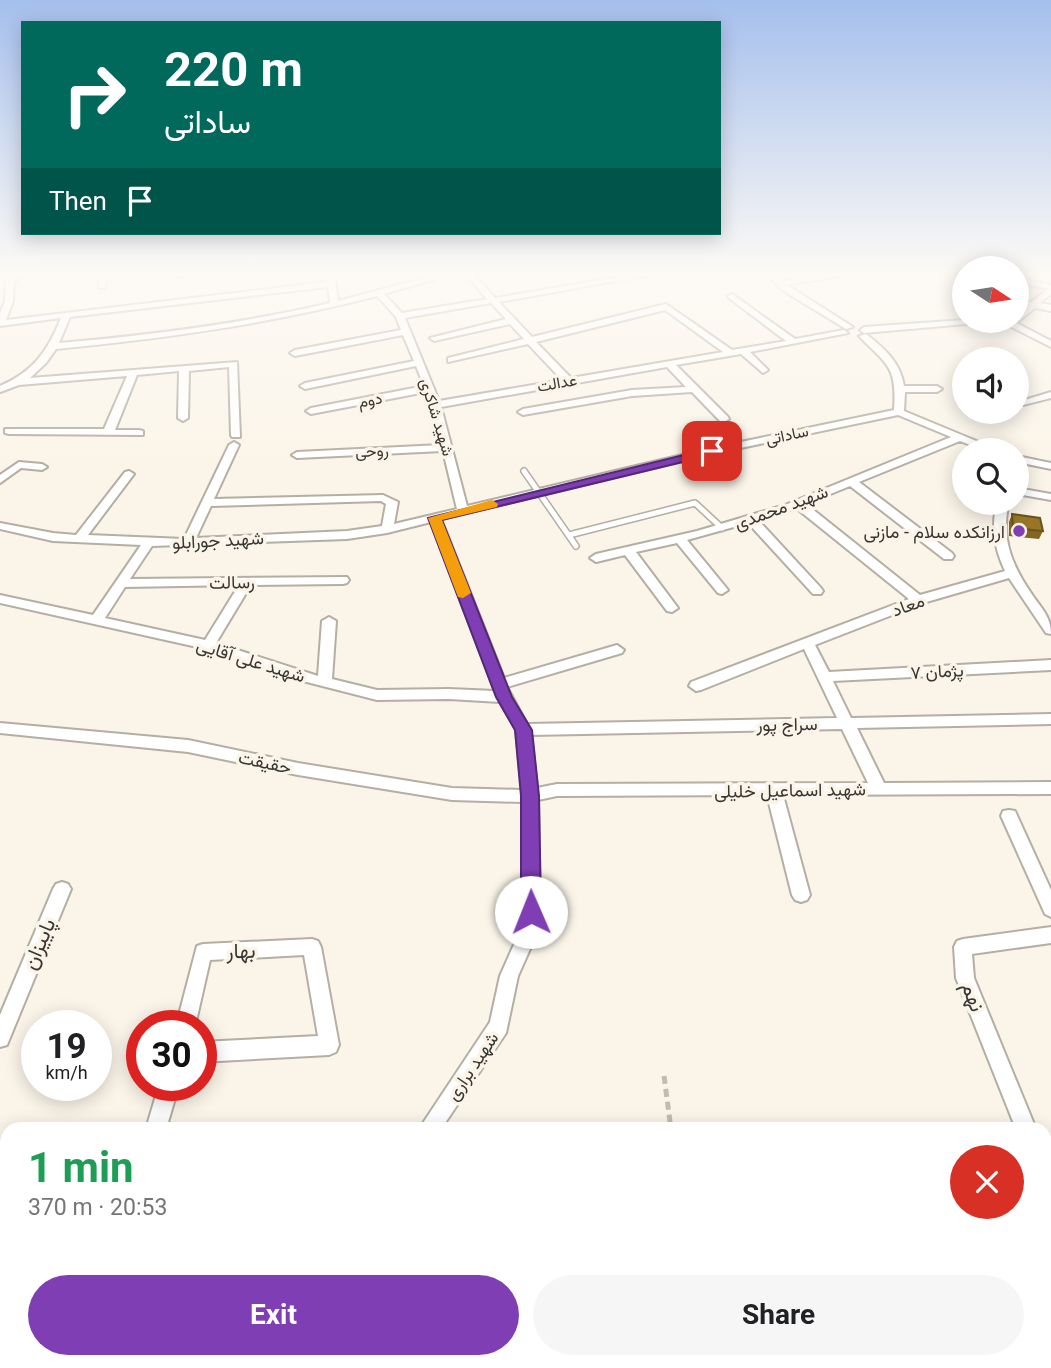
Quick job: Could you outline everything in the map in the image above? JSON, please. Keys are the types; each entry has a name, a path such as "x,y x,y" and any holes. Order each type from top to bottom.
{"street":[{"path":"0,389 39,370 58,336"},
{"path":"55,345 163,336"},
{"path":"295,353 387,336"},
{"name":"شهید شاکری","path":"408,336 436,405 463,510"},
{"path":"434,338 444,336"},
{"path":"524,336 568,381"},
{"path":"451,360 550,336"},
{"path":"706,336 729,352"},
{"path":"785,336 792,341"},
{"name":"عدالت","path":"436,405 817,336"},
{"path":"866,336 895,365 901,389 897,412 960,437"},
{"path":"1035,336 1051,344"},
{"path":"742,350 763,370"},
{"path":"304,386 419,363"},
{"path":"668,363 724,419"},
{"path":"17,382 234,364 235,440 188,542"},
{"path":"183,418 184,368"},
{"path":"108,433 133,372"},
{"name":"دوم","path":"311,411 429,388"},
{"path":"523,412 632,393 694,389"},
{"path":"901,389 937,389"},
{"path":"1029,400 1051,395"},
{"name":"ساداتی","path":"435,518 712,451 897,412"},
{"path":"9,431 139,433"},
{"name":"شهید محمدی","path":"596,558 751,519 960,437"},
{"name":"روحی","path":"297,455 447,447"},
{"path":"1029,461 1051,466"},
{"path":"0,480 19,465 41,467"},
{"path":"79,539 129,474"},
{"path":"851,481 948,556"},
{"path":"1029,493 1051,497"},
{"path":"207,503 383,498 392,502 387,529"},
{"path":"797,503 918,600"},
{"path":"999,515 1003,558 1051,629"},
{"name":"شهید جورابلو","path":"0,526 79,539 148,543 347,536 435,518"},
{"name":"شهید براری","path":"434,1122 499,1026 509,976 525,940 531,912 530,796 523,730 501,691 435,518"},
{"path":"751,519 817,590"},
{"path":"680,539 722,590"},
{"path":"97,620 148,543"},
{"path":"628,550 672,608"},
{"name":"معاد","path":"696,687 918,600 1011,573"},
{"name":"رسالت","path":"121,583 342,580"},
{"path":"208,645 247,582"},
{"name":"شهید علی آقایی","path":"0,599 208,645 324,682 377,695 501,691 617,650"},
{"path":"324,682 329,621"},
{"path":"808,644 879,789"},
{"name":"پژمان ۷","path":"823,677 1051,664"},
{"name":"سراج پور","path":"523,730 1051,719"},
{"name":"حقیقت","path":"0,728 188,746 298,769 452,794 530,796"},
{"name":"شهید اسماعیل خلیلی","path":"530,796 557,790 1051,788"},
{"path":"774,791 801,895"},
{"path":"1009,816 1051,909"},
{"name":"پاییزان","path":"0,1038 62,889"},
{"name":"نهم","path":"1023,1122 965,978 961,960 963,947 1051,935"},
{"name":"بهار","path":"189,1010 203,952 312,947 329,1045 217,1051"},
{"path":"158,1122 164,1101"}],"lane":[{"path":"524,471 576,546"},
{"path":"569,534 695,503 722,528"}],"path":[{"path":"664,1076 670,1122"}],"building":[{"path":"1012,515 1019,515 1040,518 1043,531 1013,528"}],"slow traffic":[{"path":"463,593 435,518 492,504"}],"place":[{"name":"ارزانکده سلام - مازنی","path":"1019,531"}],"route":[{"path":"531,912 530,796 523,730 504,697 435,518 712,451"}]}
